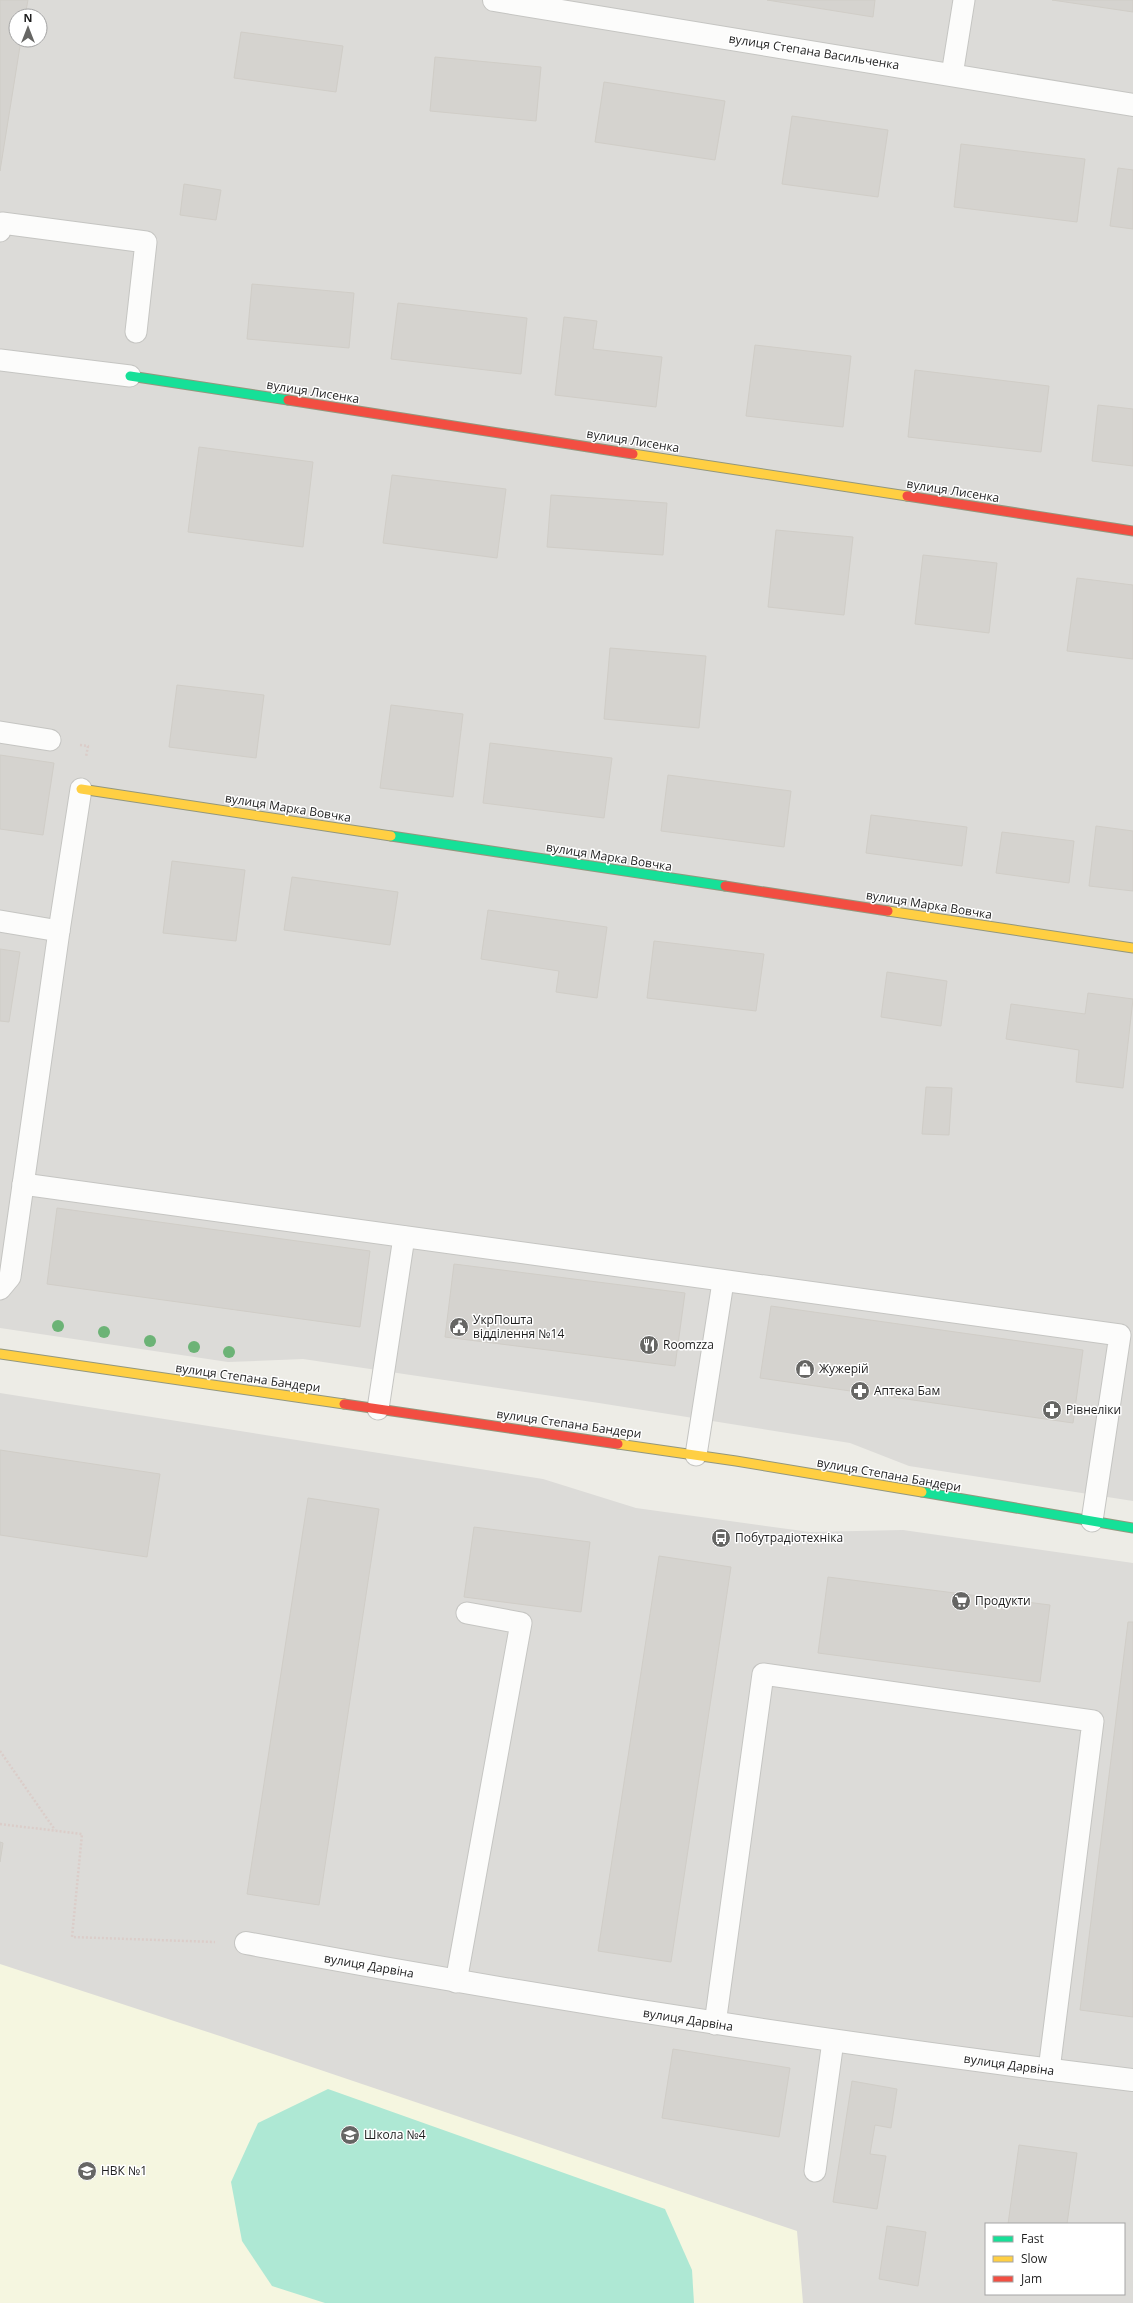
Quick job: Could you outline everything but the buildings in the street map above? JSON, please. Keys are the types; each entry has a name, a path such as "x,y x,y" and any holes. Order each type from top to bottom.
{"street":[{"name":"вулиця Степана Васильченка","path":"494,0 527,3 1133,105"},
{"name":"вулиця Лисенка","path":"130,376 1133,531"},
{"name":"вулиця Марка Вовчка","path":"81,789 1133,948"},
{"name":"вулиця Степана Бандери","path":"0,1354 696,1455 1133,1528"},
{"name":"вулиця Дарвіна","path":"246,1943 456,1982 716,2024 1049,2070 1133,2080"}],"lane":[{"path":"952,74 964,0"},
{"path":"0,231 2,223 146,242 136,332"},
{"path":"0,360 130,376"},
{"path":"0,732 50,740"},
{"path":"0,1288 10,1277 59,931 81,789"},
{"path":"0,921 59,931"},
{"path":"23,1184 723,1282 1120,1335 1092,1521"},
{"path":"378,1409 404,1237"},
{"path":"696,1455 723,1282"},
{"path":"456,1982 521,1623 466,1613"},
{"path":"716,2024 763,1674 1093,1721 1049,2070"},
{"path":"816,2171 834,2041"}],"path":[{"path":"0,1751 55,1830"},
{"path":"0,1824 82,1834 72,1937 246,1943"}],"shaded area":[{"path":"0,0 1133,0 1133,1501 909,1466 850,1443 599,1403 303,1359 228,1362 0,1328"},
{"path":"0,1393 543,1479 636,1508 810,1532 903,1530 1133,1563 1133,2303 0,2303"},
{"name":"Школа №4","path":"0,1964 226,2038 797,2231 803,2303 0,2303"}],"green space":[{"name":"Школа №4","path":"328,2089 665,2209 692,2270 694,2303 325,2303 272,2286 242,2241 231,2182 258,2123"}],"traffic: fast":[{"path":"130,376 288,400"},
{"path":"391,836 725,886"},
{"path":"922,1492 1133,1528"}],"traffic: slow":[{"path":"633,454 907,496"},
{"path":"81,789 391,836"},
{"path":"888,911 1133,948"},
{"path":"0,1354 344,1404"},
{"path":"618,1444 736,1461 922,1492"}],"traffic: jam":[{"path":"288,400 633,454"},
{"path":"907,496 1133,531"},
{"path":"725,886 888,911"},
{"path":"344,1404 618,1444"}],"place":[{"name":"УкрПошта відділення №14","path":"459,1327"},
{"name":"Roomzza","path":"649,1345"},
{"name":"Жужерій","path":"805,1369"},
{"name":"Аптека Бам","path":"860,1391"},
{"name":"Рівнеліки","path":"1052,1410"},
{"name":"Побутрадіотехніка","path":"721,1538"},
{"name":"Продукти","path":"961,1601"},
{"name":"Школа №4","path":"350,2135"},
{"name":"НВК №1","path":"87,2171"}]}
